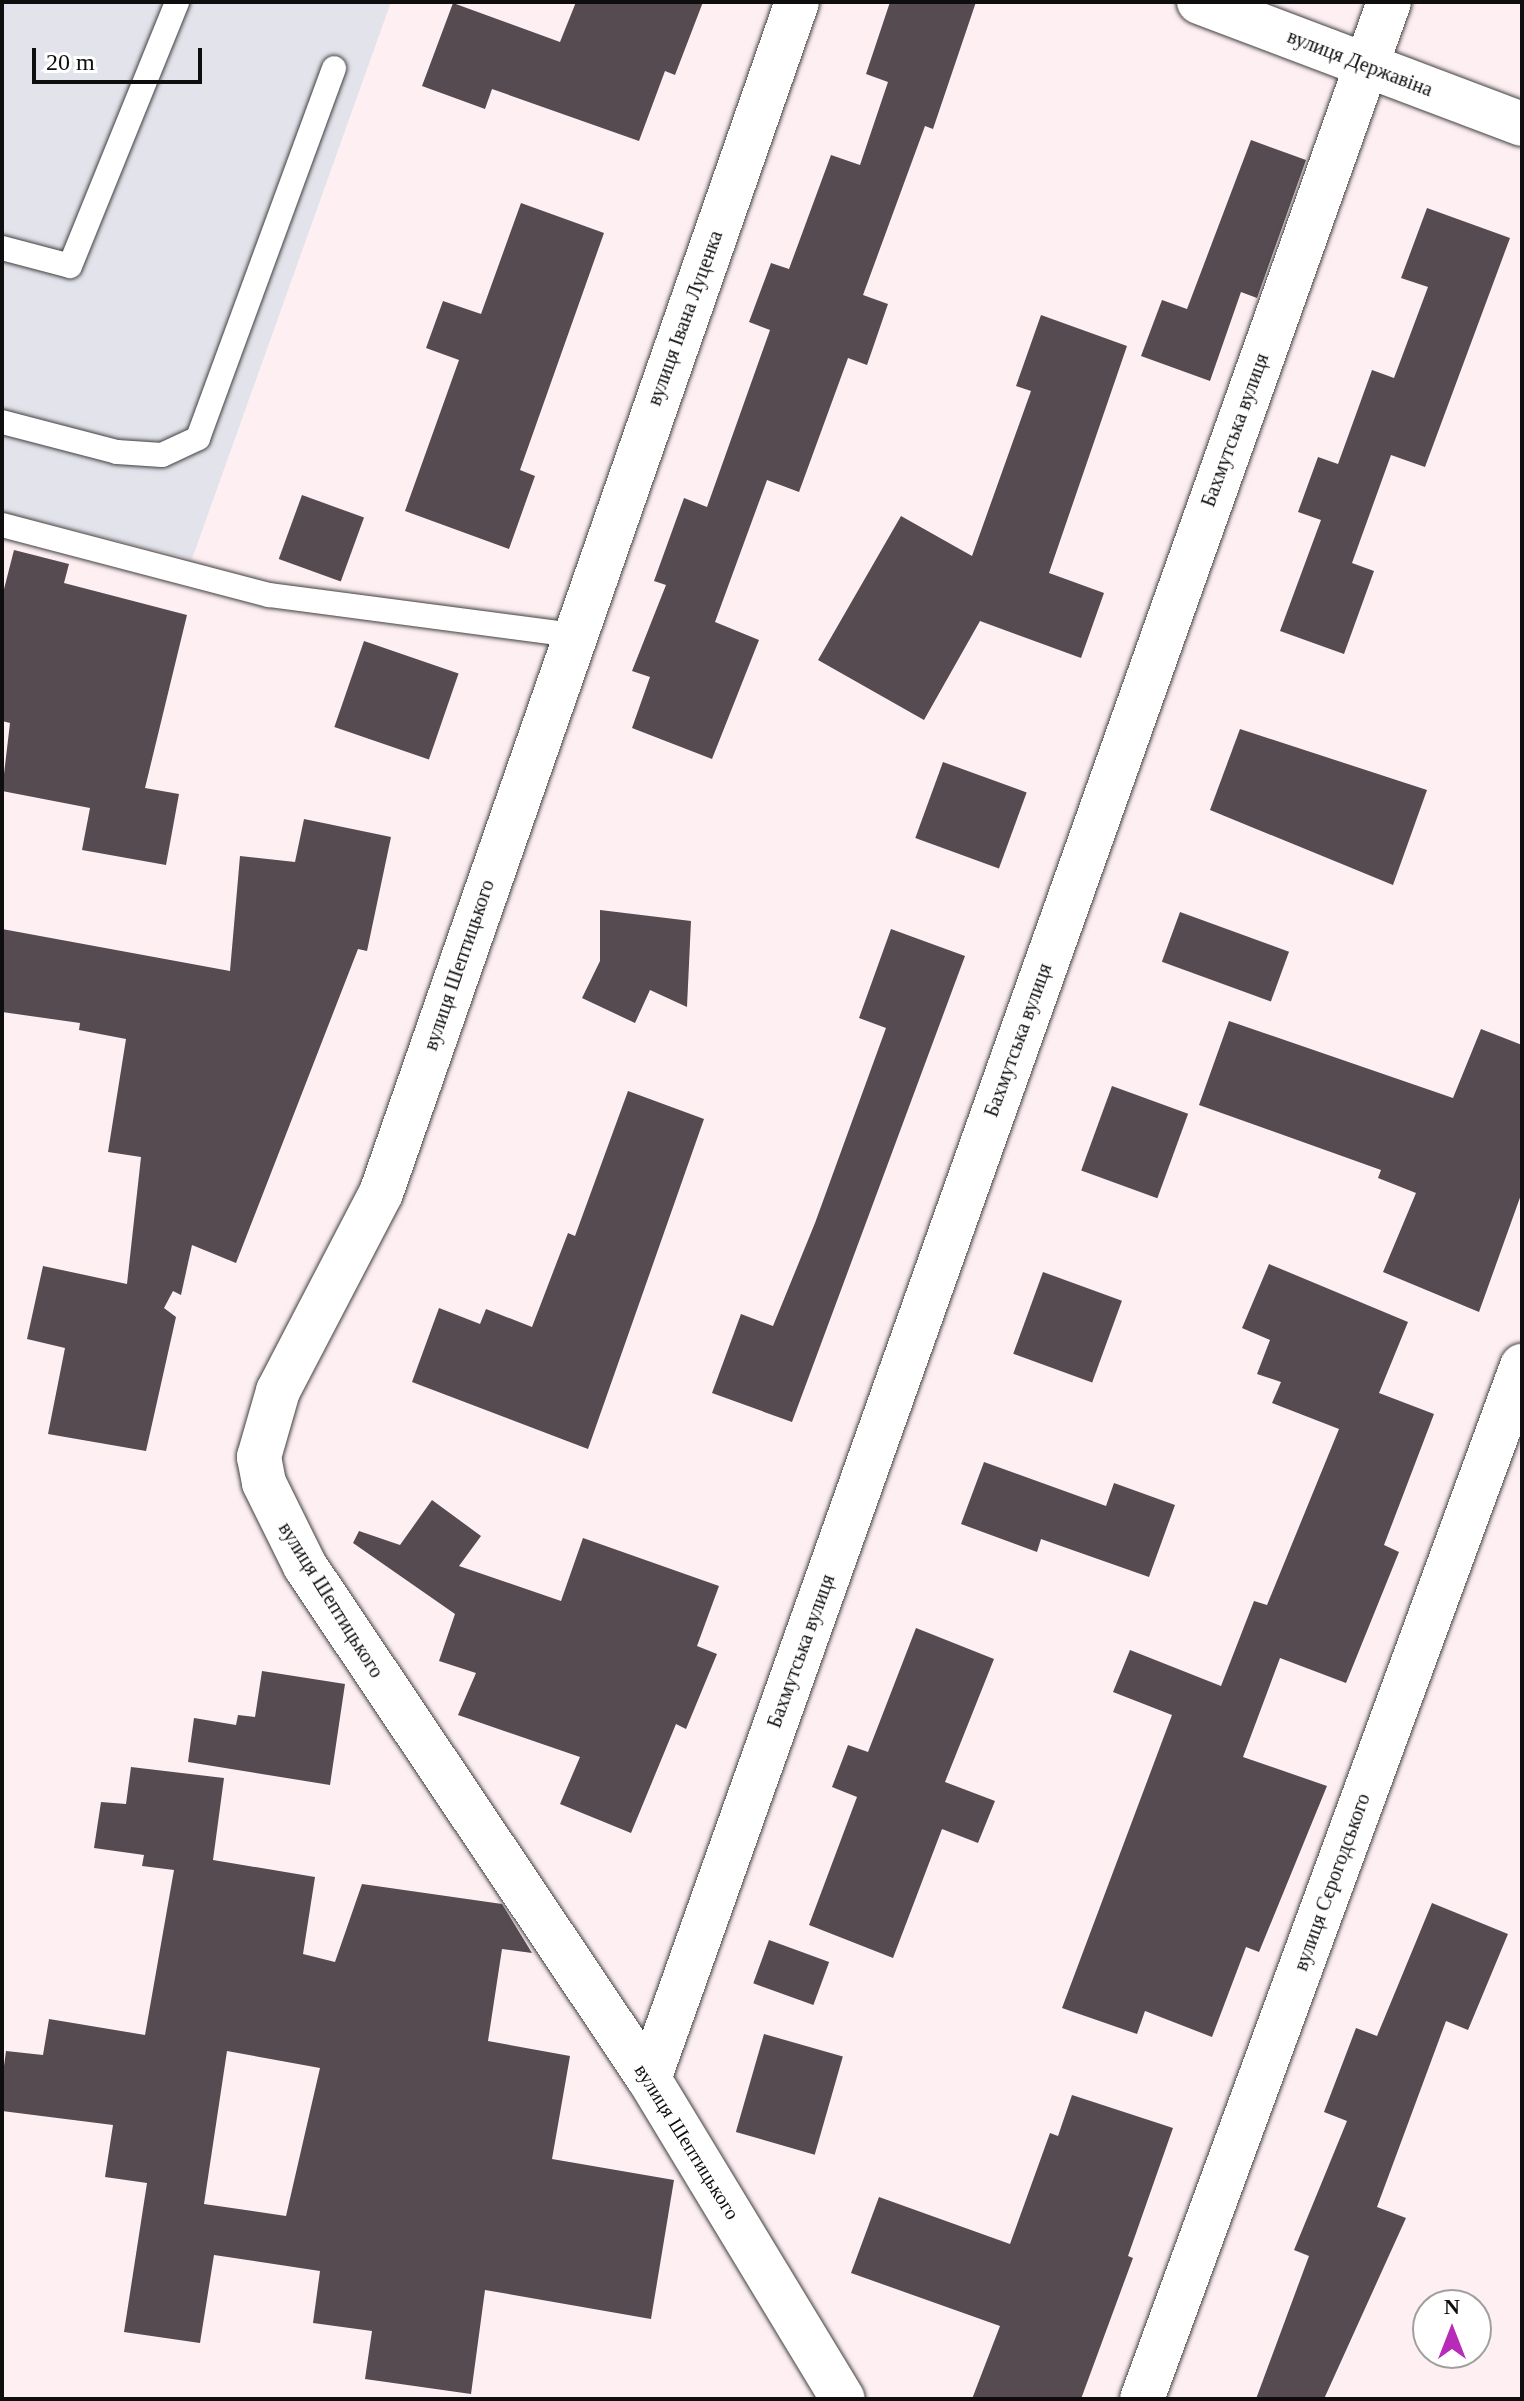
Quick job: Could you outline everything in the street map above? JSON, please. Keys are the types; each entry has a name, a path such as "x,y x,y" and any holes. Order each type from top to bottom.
{"street":[{"name":"вулиця Івана Луценка","path":"572,635 797,2"},
{"name":"вулиця Державіна","path":"1199,2 1522,124"},
{"name":"Бахмутська вулиця","path":"649,2079 1389,2"},
{"name":"вулиця Шептицького","path":"572,635 381,1193 278,1391 259,1457 264,1483 305,1566 649,2079 843,2399"},
{"name":"вулиця Сєрогодського","path":"1142,2399 1522,1366"}],"lane":[{"path":"2,248 70,266 177,2"},
{"path":"2,422 117,452 162,455 198,438 334,68"},
{"path":"2,525 269,595 572,635"}],"shaded area":[{"path":"2,2 391,2 192,559 2,512"}],"building":[{"path":"576,2 703,2 675,75 665,71 639,141 492,89 485,109 422,86 453,3 560,42"},
{"path":"890,2 976,2 933,129 925,126 863,295 888,304 867,365 848,358 799,492 767,480 715,622 759,640 712,759 632,728 650,677 632,671 666,585 654,581 684,498 707,507 770,330 749,322 771,263 789,269 831,155 860,165 888,82 866,74"},
{"path":"1251,140 1306,160 1257,298 1241,292 1210,381 1141,356 1162,300 1187,309"},
{"path":"521,203 604,233 520,470 535,476 509,549 405,511 459,360 426,348 443,301 481,314"},
{"path":"1427,208 1510,238 1425,467 1391,455 1352,563 1374,571 1344,654 1280,631 1321,520 1298,512 1318,457 1338,464 1372,370 1394,378 1428,287 1401,278"},
{"path":"1041,315 1127,346 1049,573 1104,593 1081,658 980,621 924,720 818,660 901,516 972,556 1031,391 1016,386"},
{"path":"302,495 364,518 341,581 279,559"},
{"path":"14,550 69,564 64,583 187,615 145,788 179,794 166,865 82,850 90,808 2,791 10,723 2,721 2,597"},
{"path":"364,641 459,674 429,760 334,727"},
{"path":"1240,729 1427,790 1393,885 1210,810"},
{"path":"943,762 1027,792 999,869 915,838"},
{"path":"304,819 391,837 367,951 358,949 236,1263 192,1245 181,1295 173,1291 164,1308 176,1317 146,1451 48,1434 65,1348 27,1339 43,1266 127,1284 141,1157 108,1152 126,1039 79,1030 80,1023 2,1012 2,929 230,971 240,856 295,862"},
{"path":"600,910 691,921 687,1007 650,990 635,1023 582,998 600,961"},
{"path":"1180,912 1289,952 1271,1001 1162,962"},
{"path":"891,929 965,956 792,1422 712,1393 741,1314 773,1326 815,1223 886,1028 859,1018"},
{"path":"1229,1021 1453,1098 1481,1029 1522,1045 1522,1192 1479,1312 1383,1272 1416,1193 1378,1178 1381,1170 1199,1105"},
{"path":"1112,1086 1188,1114 1157,1198 1081,1171"},
{"path":"628,1091 704,1119 588,1449 412,1382 439,1308 480,1324 486,1309 532,1327 568,1233 575,1236"},
{"path":"1269,1264 1408,1322 1379,1393 1434,1414 1384,1545 1399,1552 1346,1683 1280,1658 1243,1757 1327,1786 1259,1952 1246,1947 1212,2037 1145,2011 1137,2034 1062,2008 1172,1715 1113,1692 1130,1650 1221,1686 1254,1601 1267,1605 1339,1429 1272,1403 1281,1382 1257,1374 1270,1340 1242,1328"},
{"path":"1043,1272 1122,1301 1092,1382 1013,1354"},
{"path":"984,1462 1106,1506 1114,1483 1175,1505 1149,1577 1041,1539 1037,1552 961,1524"},
{"path":"432,1500 481,1536 459,1566 561,1601 583,1538 719,1586 697,1646 717,1654 686,1729 676,1724 631,1833 560,1804 580,1757 458,1715 476,1673 439,1661 455,1614 353,1543 359,1531 400,1545"},
{"path":"916,1628 994,1659 945,1782 995,1801 978,1843 942,1829 893,1958 809,1925 857,1797 832,1787 848,1745 868,1752"},
{"path":"262,1671 345,1684 330,1785 188,1762 194,1718 236,1725 238,1715 255,1717"},
{"path":"131,1767 224,1778 213,1860 315,1877 303,1954 335,1962 362,1884 502,1904 532,1953 502,1949 488,2041 570,2056 552,2159 674,2180 651,2319 485,2290 471,2394 365,2379 372,2331 313,2323 320,2271 214,2255 200,2343 124,2332 147,2183 105,2177 113,2125 2,2111 2,2081 6,2051 43,2055 49,2019 145,2035 174,1870 142,1866 144,1855 94,1848 101,1802 126,1804","holes":["227,2051 320,2068 286,2216 204,2204"]},
{"path":"1432,1903 1508,1934 1468,2030 1446,2021 1377,2207 1406,2218 1324,2399 1256,2399 1309,2256 1294,2250 1347,2121 1324,2112 1356,2028 1377,2036"},
{"path":"769,1940 829,1962 813,2005 753,1983"},
{"path":"764,2034 843,2057 815,2155 736,2132"},
{"path":"1072,2095 1173,2128 1128,2256 1133,2258 1081,2399 972,2399 1000,2326 851,2273 879,2197 1010,2244 1050,2133 1058,2136"}]}
